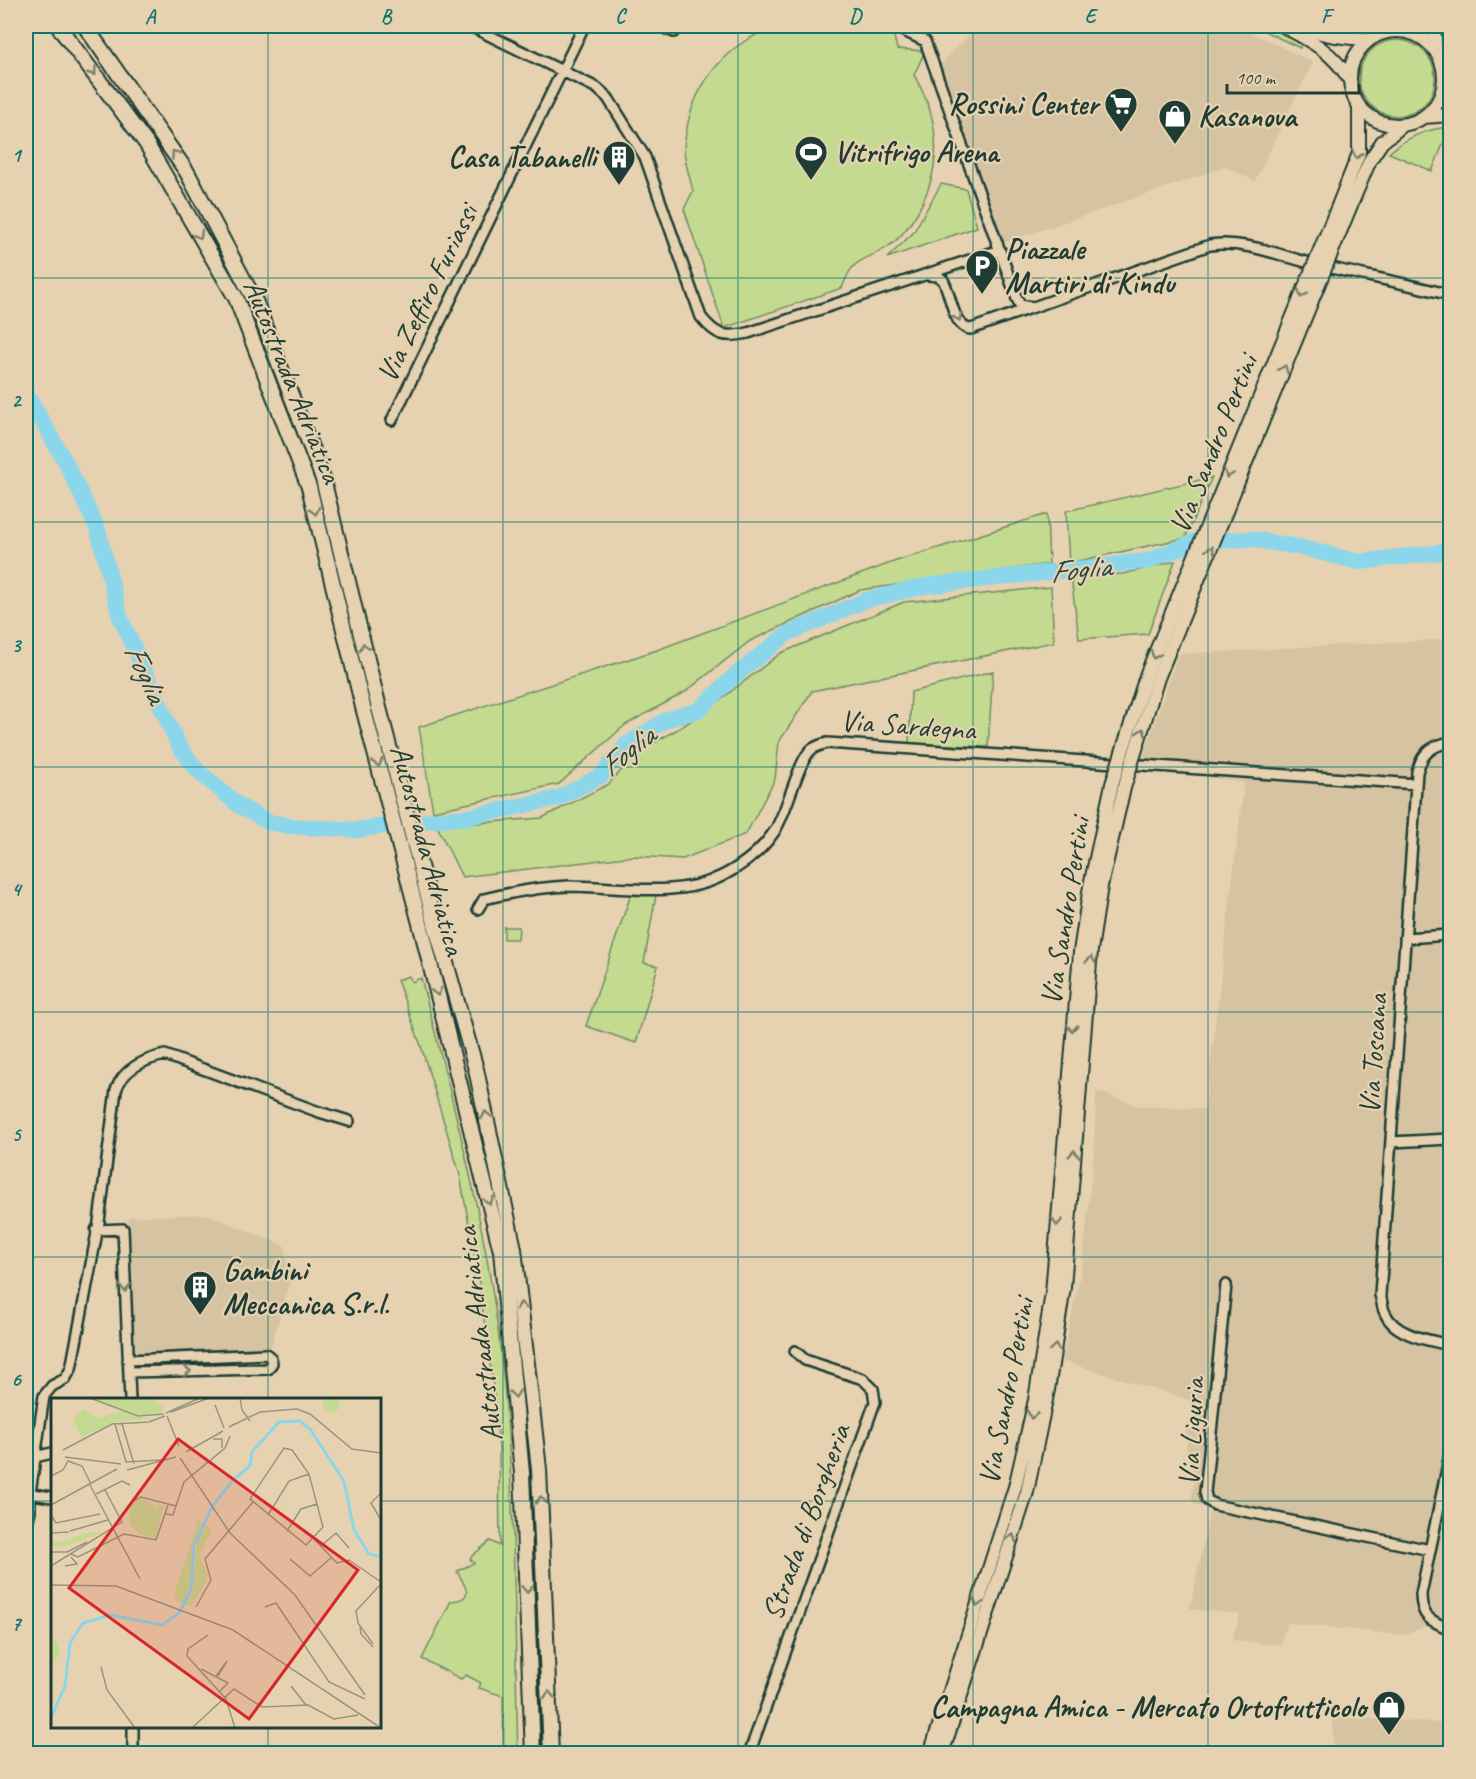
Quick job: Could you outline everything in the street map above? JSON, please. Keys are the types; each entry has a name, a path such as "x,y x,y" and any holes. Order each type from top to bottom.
{"highway":[{"name":"Autostrada Adriatica","path":"58,26 146,143 236,298 309,487 363,707 430,933 476,1069 514,1249 539,1468 551,1754"},
{"name":"Autostrada Adriatica","path":"85,26 187,172 256,303 323,479 378,704 501,1251 522,1473 533,1754"}],"main road":[{"path":"1283,26 1328,52 1342,67 1359,106 1378,122 1403,125 1424,117 1450,115"},
{"path":"1301,26 1342,39 1369,39 1388,31 1411,29 1436,50"},
{"path":"1424,117 1439,100 1448,82 1436,50 1434,26"},
{"path":"1349,80 1354,57 1369,39"},
{"name":"Via Sandro Pertini","path":"930,1754 1015,1487 1035,1400 1052,1293 1080,952 1090,886 1118,786 1158,678 1345,203 1359,153 1359,106"},
{"name":"Via Sandro Pertini","path":"1345,203 1382,142 1403,125"},
{"name":"Via Sandro Pertini","path":"942,1754 1027,1492 1048,1390 1064,1287 1092,950 1118,786"}],"street":[{"path":"470,26 597,88 608,98 645,157 701,317 710,328 719,334 732,337 748,333 1000,250"},
{"name":"Via Zeffiro Furiassi","path":"392,420 584,26"},
{"path":"659,26 674,32 677,26"},
{"path":"893,26 926,41 1020,304 1035,308"},
{"path":"926,275 938,276 943,280 958,319 962,327 966,329 1035,308 1210,245 1225,243 1240,244 1297,260 1450,295"},
{"name":"Via Toscana","path":"1450,742 1438,744 1427,750 1420,760 1416,784 1380,1295 1385,1314 1395,1326 1412,1335 1450,1345"},
{"name":"Via Sardegna","path":"478,909 484,899 530,888 579,886 663,890 720,878 757,853 774,832 788,805 804,757 811,749 827,743 1416,784"},
{"path":"1405,938 1450,935"},
{"path":"26,1528 30,1511 28,1493 45,1396 52,1386 66,1379 70,1369 96,1230 116,1090 120,1079 138,1065 165,1055 290,1102 349,1121"},
{"path":"1391,1142 1450,1138"},
{"path":"96,1230 123,1229 130,1398"},
{"name":"Via Liguria","path":"1226,1285 1205,1492 1208,1500 1215,1505 1430,1550"},
{"name":"Strada di Borgheria","path":"749,1754 875,1402 873,1389 863,1379 805,1360 795,1351"},
{"path":"128,1360 266,1354 272,1362 268,1369 129,1372"},
{"path":"35,1457 51,1453"},
{"path":"1450,1454 1421,1594 1421,1607 1427,1617 1450,1629"},
{"path":"28,1493 51,1497"},
{"path":"133,1728 133,1754"}],"shaded area":[{"name":"Rossini Center","path":"964,26 1237,26 1313,62 1255,181 1226,167 1001,244 940,65 971,33"},
{"path":"1450,639 1450,1633 1430,1625 1401,1635 1287,1623 1280,1645 1232,1640 1240,1614 1190,1609 1210,1510 1191,1500 1196,1474 1187,1458 1186,1426 1189,1420 1200,1423 1205,1405 1062,1361 1082,1265 1094,1153 1096,1091 1139,1106 1205,1109 1244,783 1184,772 1139,769 1178,654"},
{"path":"206,1214 285,1246 288,1273 292,1274 270,1350 136,1354 128,1217"},
{"name":"Campagna Amica - Mercato Ortofrutticolo","path":"1332,1717 1445,1723 1447,1753 1334,1753"}],"green space":[{"name":"Vitrifrigo Arena","path":"786,26 881,26 893,32 897,49 925,51 914,75 930,110 936,144 935,162 925,197 904,232 885,249 857,264 850,271 842,288 724,328 684,209 693,191 686,166 684,146 686,133 690,114 698,95 707,78 719,63 749,39"},
{"path":"1254,26 1273,26 1301,40 1300,48"},
{"path":"1397,40 1412,43 1424,51 1432,63 1435,78 1432,93 1424,105 1412,113 1397,116 1382,113 1370,105 1362,93 1359,78 1362,63 1370,51 1382,43"},
{"path":"1450,127 1432,171 1389,153 1402,142 1417,135"},
{"path":"941,184 966,189 977,227 887,258 913,233"},
{"path":"1212,477 1185,538 1069,563 1066,511"},
{"path":"1047,514 1049,564 860,590 750,641 685,692 625,725 559,784 433,811 419,727 657,650 896,561"},
{"path":"1175,561 1148,634 1079,639 1071,577 1123,574"},
{"path":"1051,587 1054,642 812,691 779,742 775,779 746,834 683,859 634,856 462,877 437,826 542,818 609,784 638,752 683,726 781,653 904,602"},
{"path":"993,671 988,747 909,743 911,692"},
{"path":"631,894 656,895 644,963 658,966 636,1043 586,1026"},
{"path":"504,927 519,927 518,939 504,939"},
{"path":"409,976 412,982 421,978 468,1165 495,1307 509,1454 514,1554 518,1753 504,1753 503,1696 479,1688 481,1683 466,1675 461,1679 422,1659 451,1601 459,1600 466,1594 465,1586 457,1571 474,1563 470,1559 472,1556 490,1541 500,1546 499,1448 478,1275 460,1175 420,1043 397,980"}],"waterway":[{"name":"Foglia","path":"26,393 66,463 98,530 120,617 179,746 198,771 238,805 268,822 291,826 357,830 468,817 559,798 602,775 626,745 666,720 699,710 732,678 787,634 866,600 925,586 1148,561 1196,541 1252,539 1303,548 1359,562 1450,551"}],"place":[{"name":"Rossini Center","path":"1121,133"},
{"name":"Kasanova","path":"1175,145"},
{"name":"Vitrifrigo Arena","path":"811,181"},
{"name":"Casa Tabanelli","path":"619,186"},
{"name":"Piazzale Martiri di Kindu","path":"982,295"},
{"name":"Gambini Meccanica S.r.l.","path":"200,1316"},
{"name":"Campagna Amica - Mercato Ortofrutticolo","path":"1389,1736"}]}
